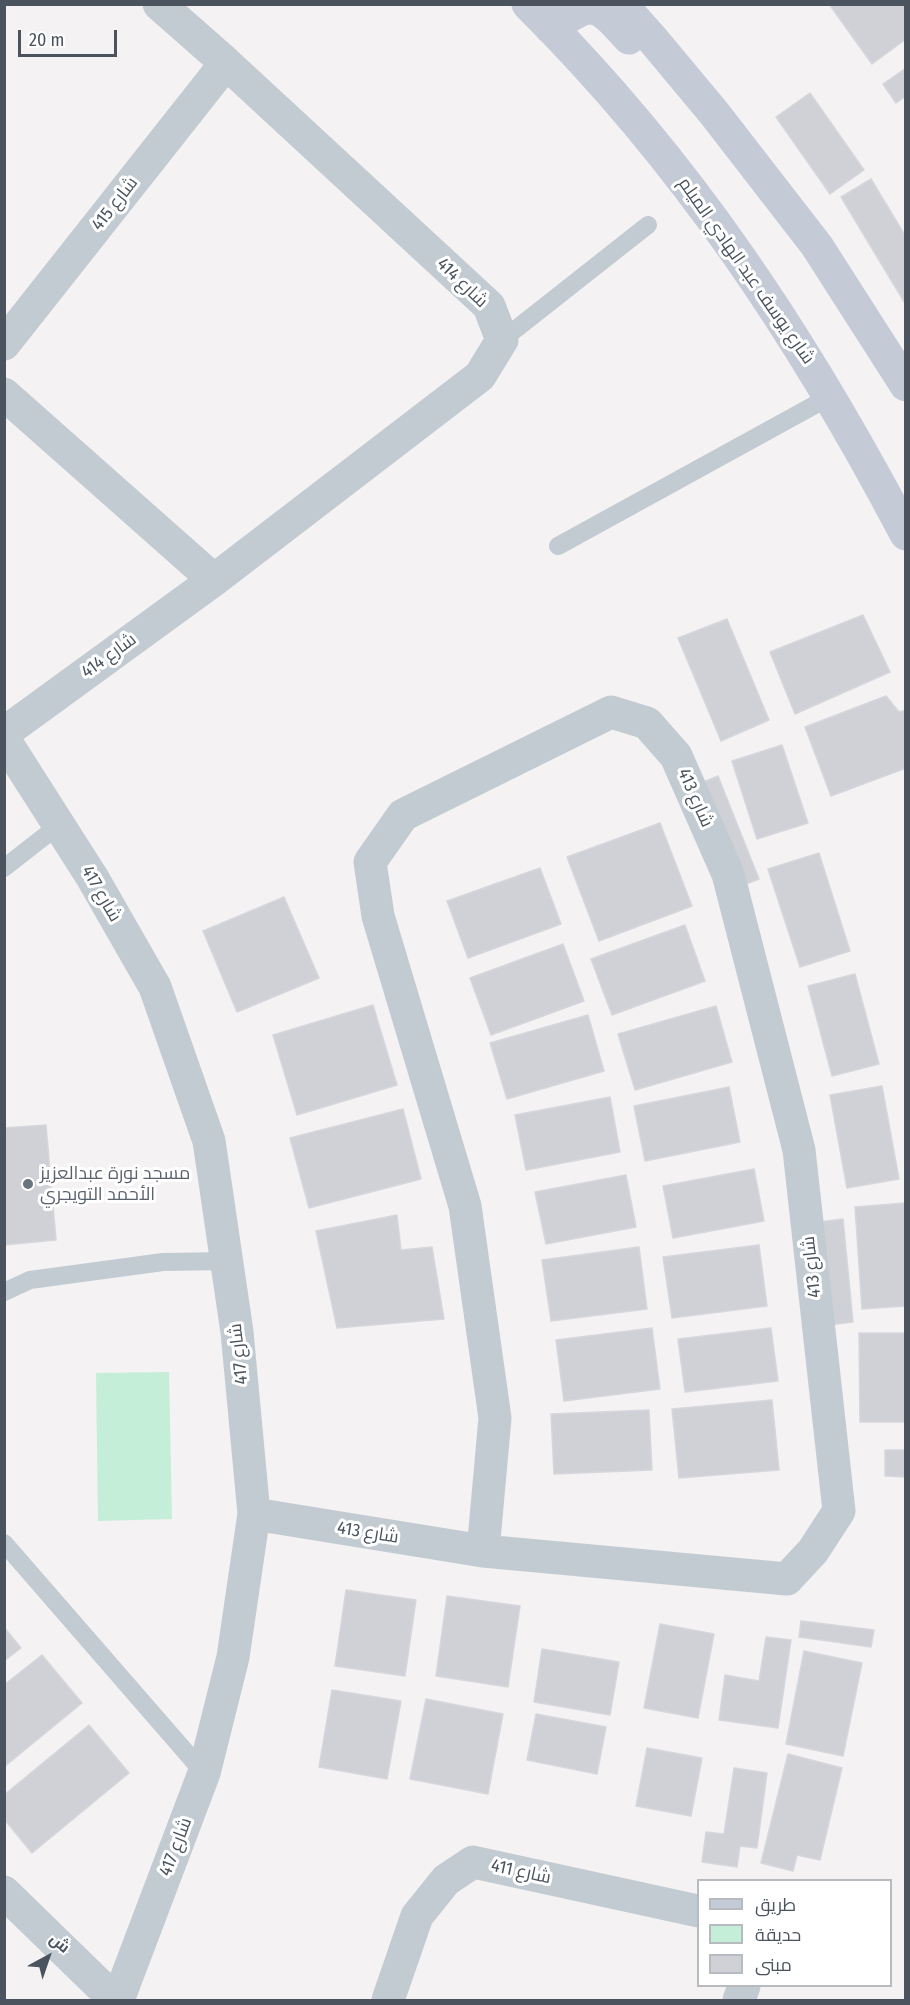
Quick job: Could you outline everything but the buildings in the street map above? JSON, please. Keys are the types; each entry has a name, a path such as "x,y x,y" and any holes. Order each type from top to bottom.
{"street":[{"name":"شارع 414","path":"4,733 214,580 480,376 502,340 489,306 159,4"},
{"name":"شارع يوسف عبد الهادي الميلم","path":"528,4 616,99 683,179 771,302 831,396 906,534"},
{"path":"551,28 579,5 589,4 606,12 763,192 817,246"},
{"path":"621,4 714,113 817,246 906,385"},
{"name":"شارع 415","path":"4,344 226,63"},
{"path":"4,394 214,580"},
{"name":"شارع 413","path":"254,1514 483,1551 787,1579 813,1551 838,1511 799,1150 728,874 676,756 647,723 611,712 403,815 370,862 378,916 465,1206 495,1418 483,1551"},
{"name":"شارع 417","path":"4,739 92,877 155,987 209,1141 237,1332 254,1514 233,1657 204,1773 117,2001"},
{"name":"شارع 411","path":"388,2001 417,1916 446,1880 473,1862 697,1911"},
{"path":"4,1892 117,2001"}],"lane":[{"path":"502,340 648,225"},
{"path":"558,546 831,396"},
{"path":"4,868 59,825"},
{"path":"4,1292 30,1280 163,1262 228,1261"},
{"path":"4,1544 204,1773"}],"green space":[{"path":"169,1372 172,1519 98,1521 96,1373"}],"place":[{"name":"مسجد نورة عبدالعزيز الأحمد التويجري","path":"28,1184"}]}
